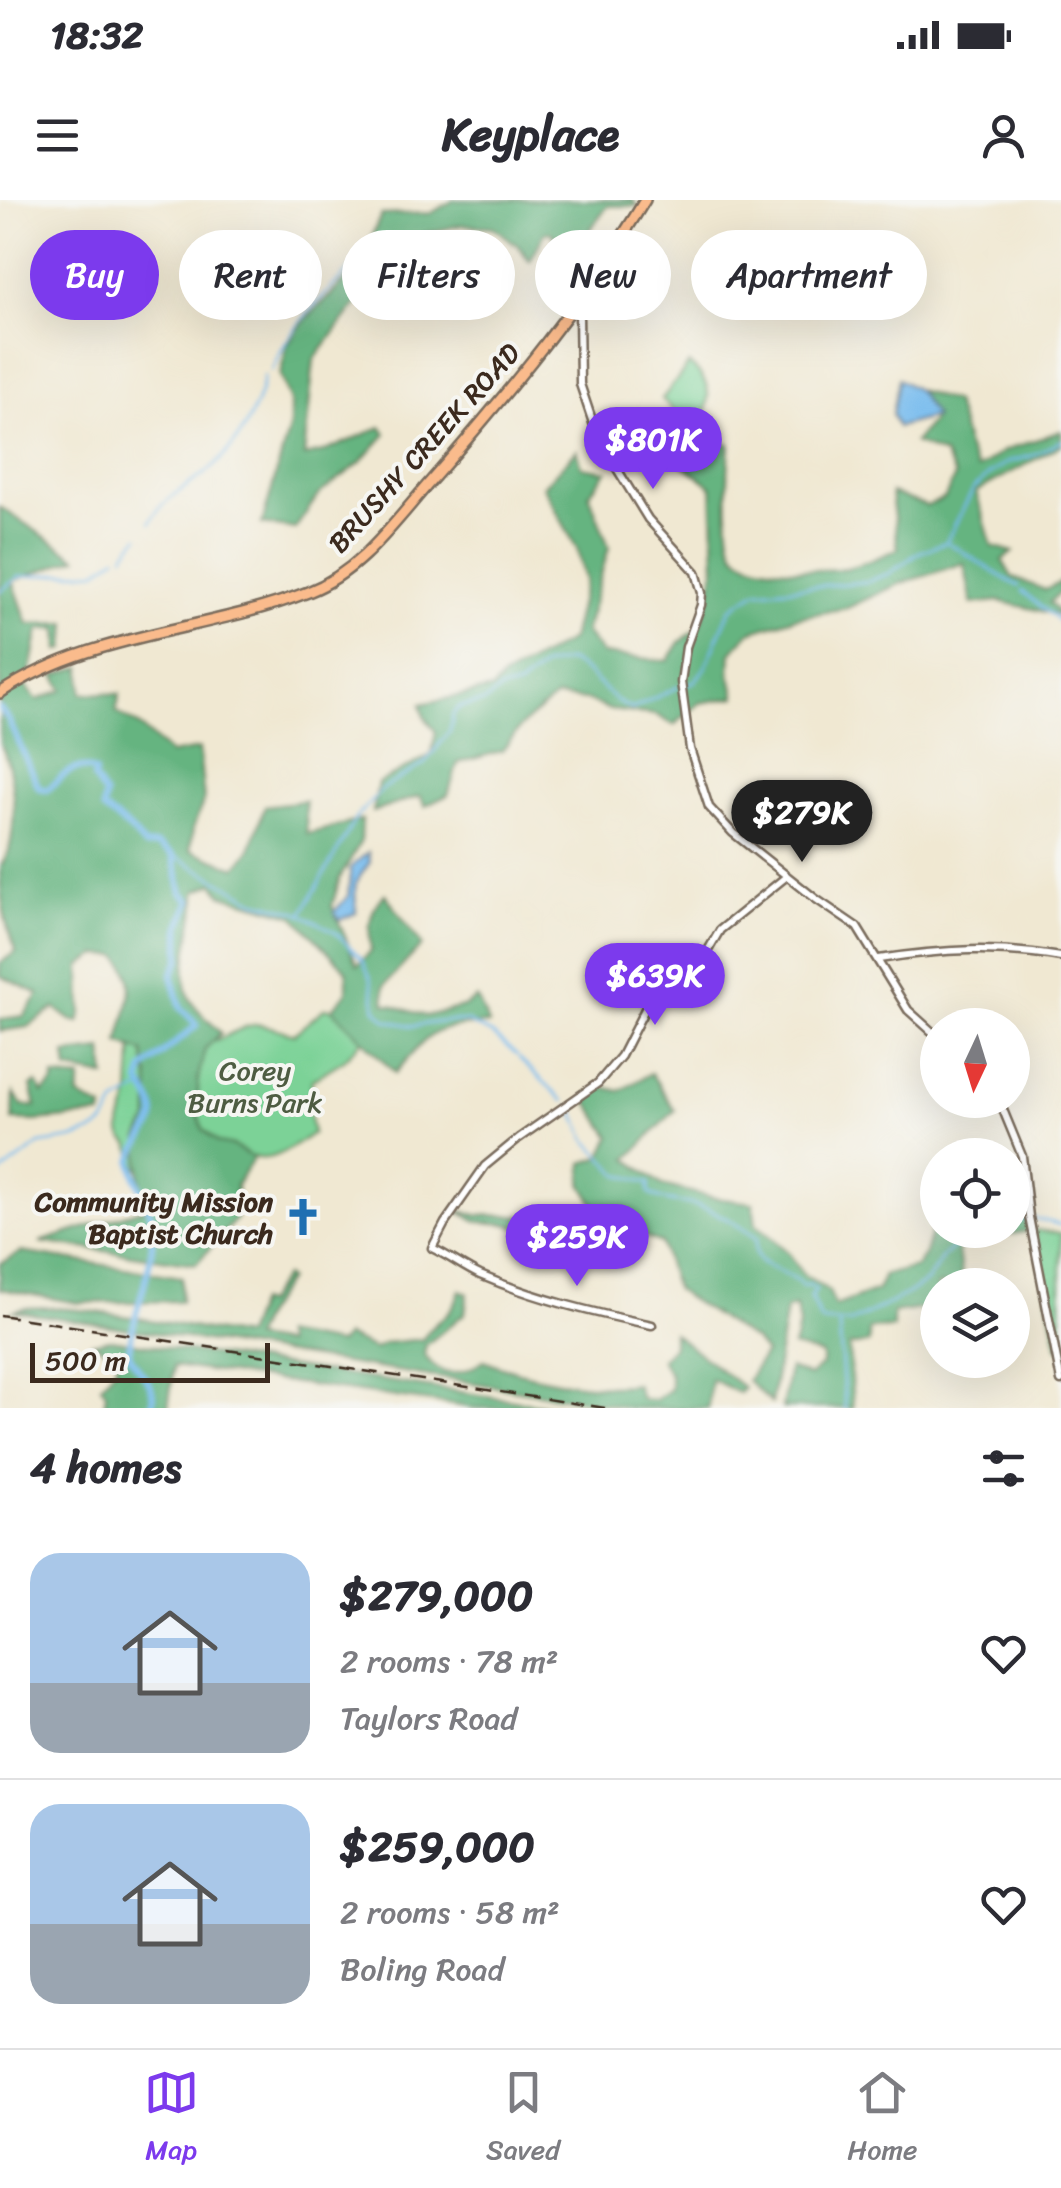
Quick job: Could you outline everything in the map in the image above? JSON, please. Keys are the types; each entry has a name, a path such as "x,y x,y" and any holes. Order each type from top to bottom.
{"main road":[{"name":"BRUSHY CREEK ROAD","path":"629,230 646,200"},
{"name":"BRUSHY CREEK ROAD","path":"0,694 64,659 305,594 338,578 360,560 477,430 562,320"}],"street":[{"path":"577,320 580,384 595,432 648,519 699,580 701,605 686,646 681,685 692,756 709,807 720,821 787,876 854,924 908,1010 920,1020"},
{"path":"652,1325 599,1315 510,1286 432,1248 485,1166 518,1138 598,1083 621,1056 648,1003 693,976 720,930 787,876"},
{"path":"878,959 980,948 1021,950 1061,958"},
{"path":"1008,1118 1020,1147 1061,1381"}],"green space":[{"path":"454,200 632,200 638,206 608,206 590,230 535,230 535,252 530,261 515,244 515,230 462,225 440,230 374,230 381,215 431,213"},
{"path":"342,284 344,320 314,360 304,456 381,427 386,434 361,462 319,494 295,529 262,524 290,425 290,402 280,375 287,345 305,320 322,320 322,303"},
{"path":"689,364 708,392 707,408 699,426 683,420 662,399"},
{"path":"917,390 954,402 977,469 1004,451 1061,431 1061,445 976,492 992,546 1013,552 1002,560 1012,577 1045,590 1061,582 1061,591 1049,603 1061,614 1061,623 1058,615 999,601 972,604 964,563 899,584 847,608 794,618 750,632 731,653 730,673 736,697 700,703 674,725 656,715 610,710 586,700 556,697 523,724 502,751 458,763 448,795 425,806 420,796 373,812 378,783 431,755 436,732 425,718 421,704 493,689 502,678 571,640 585,580 577,549 543,486 577,450 582,467 607,471 589,494 609,547 585,632 602,654 668,661 680,642 699,627 709,601 715,566 712,487 631,430 730,444 729,532 735,552 743,559 787,569 847,568 898,549 891,493 927,506 945,498 955,476 944,455 914,443 935,417"},
{"path":"0,507 77,558 13,581 28,624 67,623 65,649 59,650 58,629 40,629 25,685 37,700 63,690 55,675 82,667 82,693 120,694 116,712 138,725 170,754 199,749 204,800 193,828 190,850 236,868 250,850 265,806 305,801 307,834 362,820 361,841 340,878 332,906 357,965 371,951 370,920 385,894 422,945 384,986 385,1003 426,1016 463,1007 477,998 489,1024 455,1027 434,1034 395,1073 332,1009 347,992 347,971 293,915 222,895 214,883 196,891 186,984 194,1005 221,1033 205,1049 198,1078 198,1114 203,1129 218,1143 254,1158 236,1185 236,1219 196,1264 40,1242 146,1208 139,1138 149,1119 149,1078 143,1052 119,1043 131,987 130,976 118,956 98,955 81,966 79,1022 55,1008 28,1027 0,1031 0,1019 24,1016 39,994 0,976 0,963 16,952 6,922 0,880 12,837 14,810 12,781 0,743"},
{"name":"Corey Burns Park","path":"174,971 197,1020 217,1040 255,1025 294,1034 325,1008 332,1009 363,1039 344,1060 312,1080 308,1107 313,1133 267,1158 218,1144 150,1214 143,1194 143,1172 135,1164 121,1127 130,1094 139,983"},
{"path":"103,1050 106,1077 68,1070 66,1054"},
{"path":"651,1073 675,1110 628,1159 662,1185 753,1203 756,1224 788,1252 803,1274 829,1291 835,1306 877,1290 884,1275 916,1267 927,1248 958,1248 961,1268 920,1268 920,1309 893,1313 893,1328 869,1329 869,1343 849,1346 853,1408 782,1408 789,1368 809,1376 822,1365 822,1355 793,1347 799,1326 796,1306 786,1309 771,1403 747,1380 765,1353 755,1341 675,1290 661,1243 618,1226 570,1229 546,1238 506,1224 479,1222 455,1210 478,1215 602,1218 582,1184 583,1163 601,1157 611,1137 586,1099 599,1086 620,1091"},
{"path":"54,1077 81,1079 78,1096 103,1109 102,1115 13,1120 14,1093 22,1106 36,1106 31,1086 37,1083 43,1093 54,1083"},
{"path":"1034,1230 1061,1233 1061,1348 1058,1348"},
{"path":"21,1252 182,1277 181,1301 77,1303 0,1289 0,1264"},
{"path":"284,1276 288,1279 253,1339 285,1344 282,1334 338,1344 346,1336 374,1349 385,1343 423,1339 452,1308 460,1290 468,1293 465,1313 426,1345 424,1354 444,1372 467,1370 484,1360 559,1381 600,1386 636,1384 641,1399 655,1400 670,1389 670,1375 661,1359 673,1346 673,1333 744,1388 739,1393 711,1379 708,1408 632,1408 14,1311 90,1311 245,1336 258,1302 265,1304"},
{"path":"109,1339 567,1408 475,1408 174,1366 168,1408 104,1408 106,1392 101,1385 115,1369 119,1356 93,1343"}],"water":[{"path":"898,379 917,390 935,417 897,427 892,415"},
{"path":"368,852 370,862 356,886 356,913 340,920 334,912 348,896 351,867"}],"waterway":[{"path":"272,370 293,332 342,278"},
{"path":"150,523 167,500 228,452 251,415 264,376"},
{"path":"686,685 695,681 705,668 730,610 738,603 757,591 865,582 888,574 918,553 946,542 974,488 991,473 1061,441"},
{"path":"124,555 139,536"},
{"path":"948,543 1019,586"},
{"path":"0,591 19,577 97,571 117,557"},
{"path":"1022,591 1061,623"},
{"path":"302,914 357,816 384,788 424,764 450,731 453,714 459,707 484,702 502,689 518,687 544,666 568,661 632,709 678,687"},
{"path":"0,709 39,788 47,790 74,769 95,772 94,779 105,795 103,809 145,846 157,845 173,855 182,893 191,900 180,926 180,959 172,975 181,1008 197,1025 144,1069 140,1083 155,1117 132,1161 150,1213 153,1238 129,1353 150,1385 151,1408"},
{"path":"173,855 255,901 298,912 335,932 362,959 371,979 376,1009 386,1020 413,1026 467,1022 492,1034 517,1055"},
{"path":"519,1058 564,1101"},
{"path":"0,1174 40,1144 97,1130 116,1103 143,1088"},
{"path":"571,1106 587,1140 618,1174 649,1183 649,1193 654,1196 698,1206 729,1220 757,1239 758,1257 764,1263 802,1286 816,1289 811,1297 821,1321 850,1323 908,1294 927,1281 952,1248"},
{"path":"1034,1218 1061,1225"},
{"path":"839,1325 845,1408"}],"railway":[{"path":"0,1315 605,1408"}],"place":[{"name":"Community Mission Baptist Church","path":"303,1217"}]}
